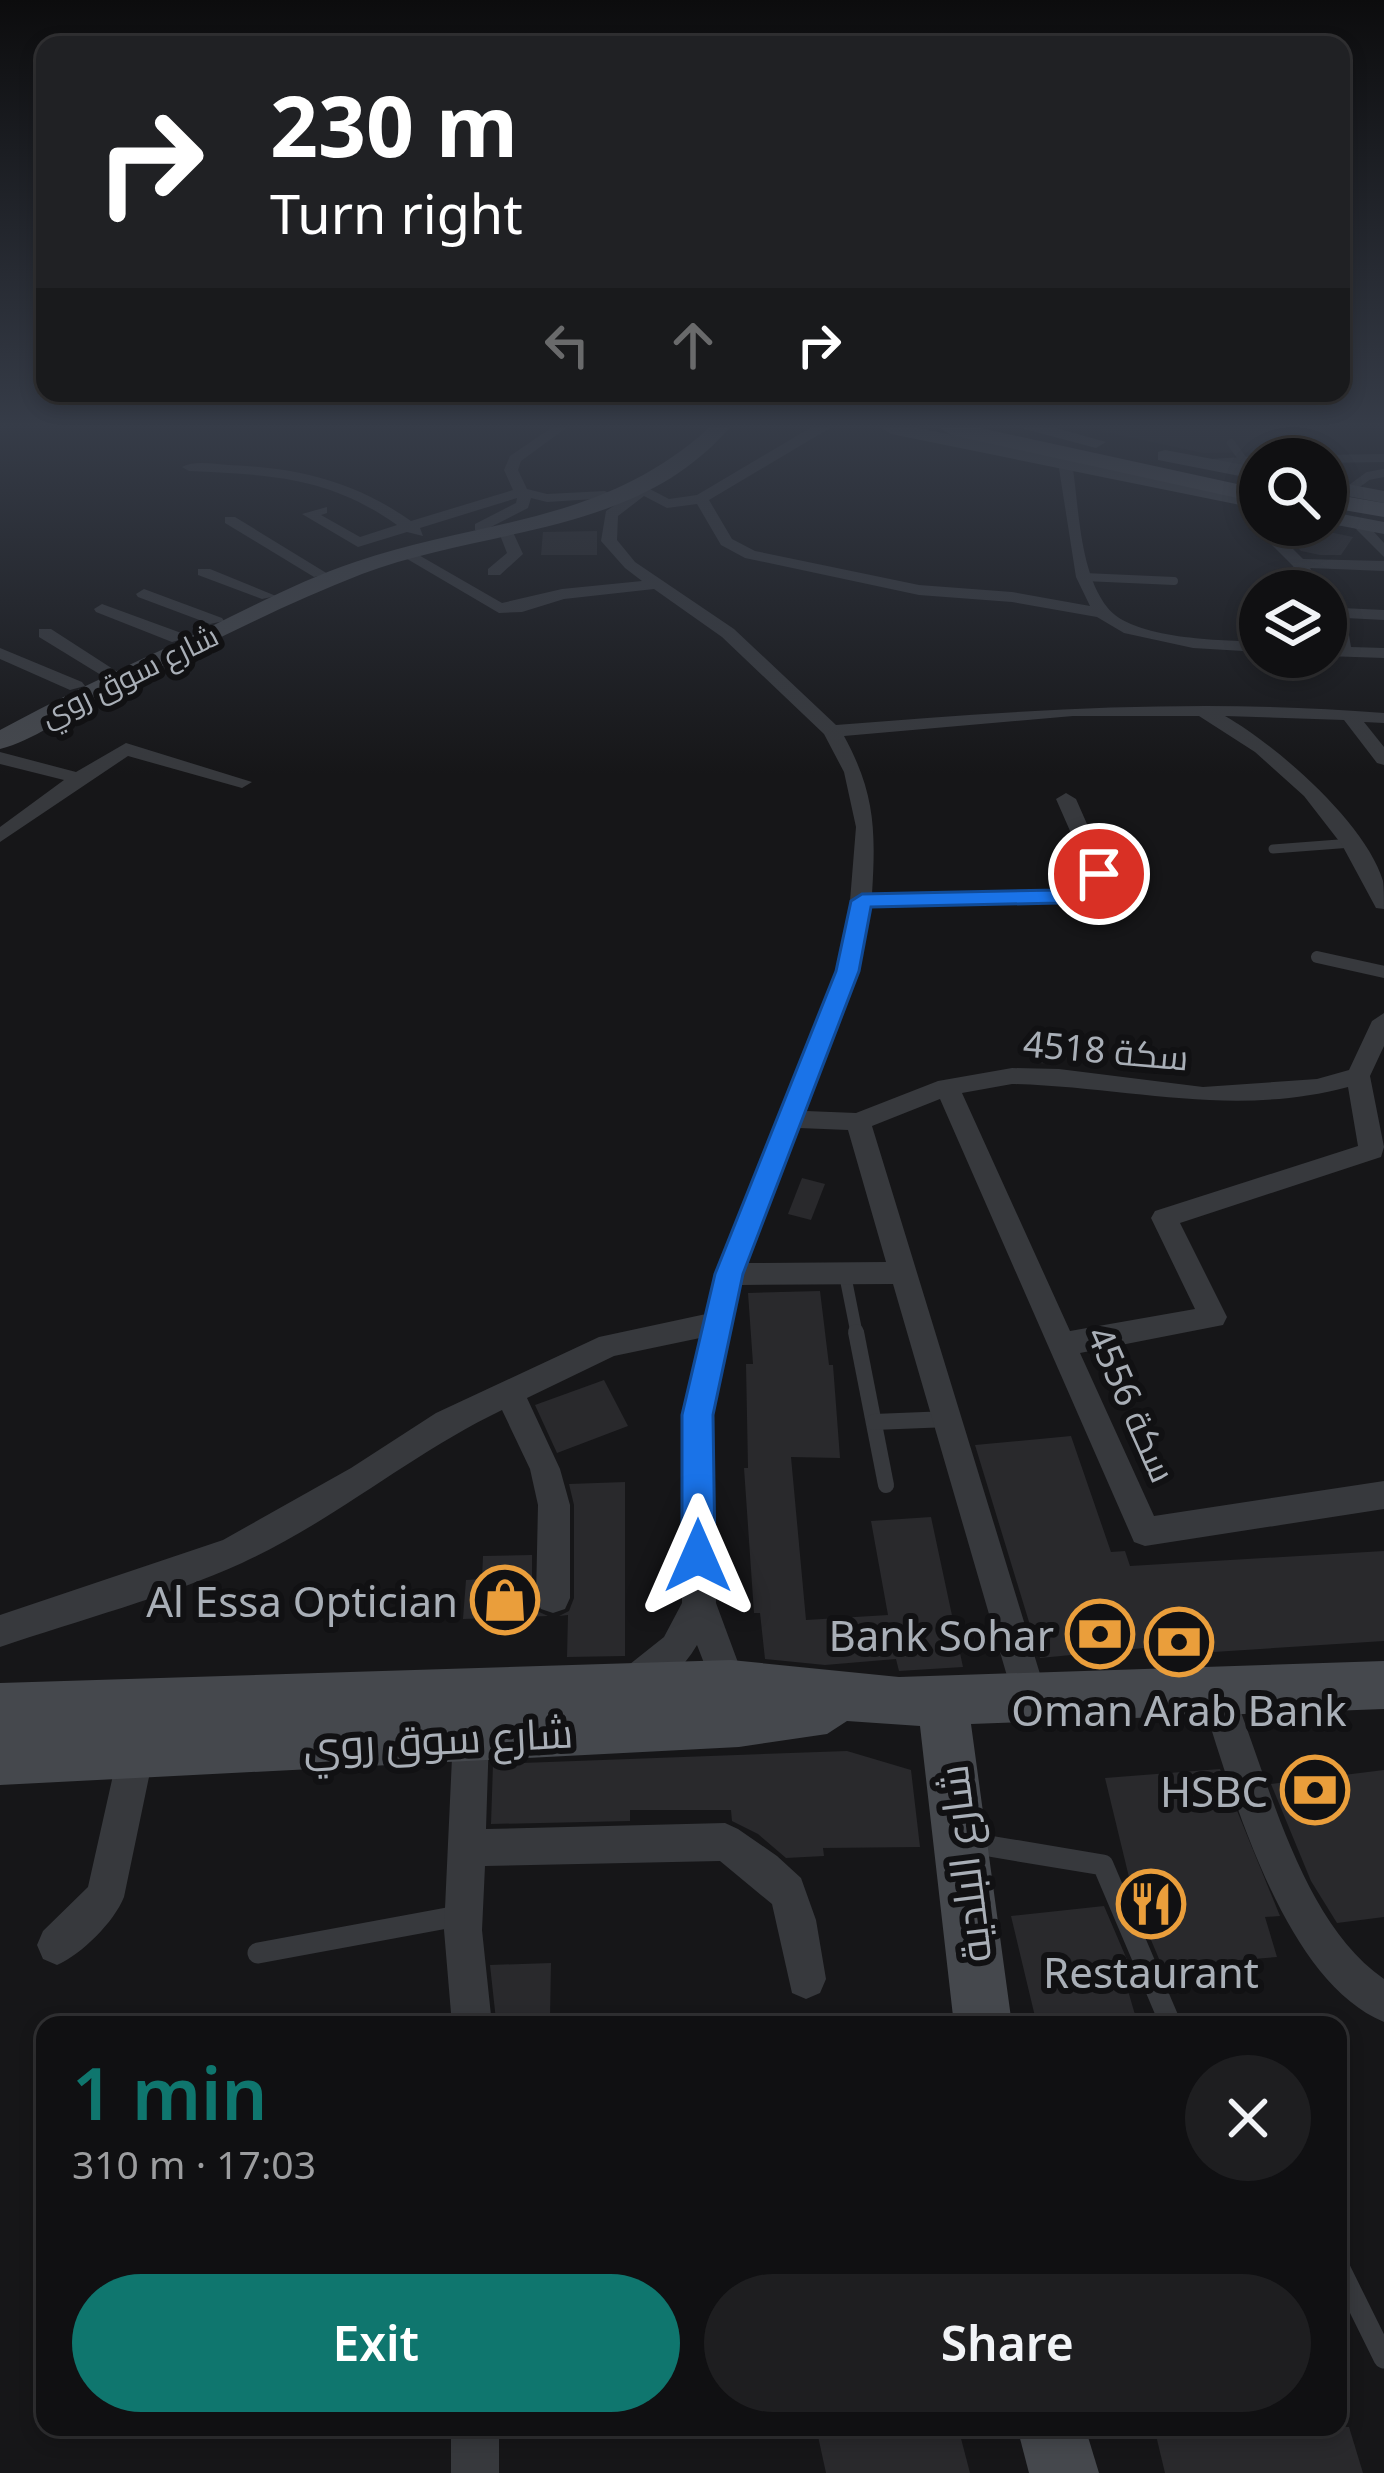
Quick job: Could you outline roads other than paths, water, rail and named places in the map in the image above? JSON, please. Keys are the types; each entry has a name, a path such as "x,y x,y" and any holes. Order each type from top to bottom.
{"main road":[{"name":"شارع سوق روي","path":"0,726 268,596 393,543"},
{"name":"شارع سوق روي","path":"0,741 64,704 313,587 405,553 447,543"},
{"name":"شارع سوق روي","path":"0,1759 471,1736 735,1703 948,1702 1384,1685"},
{"name":"شارع سوق روي","path":"0,1708 626,1686 735,1703"},
{"name":"شارع البلدية","path":"948,1702 950,1759 982,2016"},
{"path":"1054,2436 1064,2473"}],"street":[{"path":"269,543 320,574"},
{"path":"494,572 515,554 511,543"},
{"path":"612,543 657,584 728,633 832,731 854,772 866,827 862,901 848,971 729,1274 698,1415 699,1603 735,1703"},
{"path":"729,543 750,555 920,590 1012,597 1102,613 1130,629 1193,644 1239,646"},
{"path":"1079,543 1084,577 1102,613"},
{"path":"1299,562 1374,543"},
{"path":"1282,546 1304,570"},
{"path":"405,553 499,608 522,607 562,594 657,584"},
{"path":"205,572 268,596"},
{"path":"144,594 216,621"},
{"path":"102,609 178,638"},
{"path":"1347,609 1384,615"},
{"path":"45,633 107,671"},
{"path":"1347,652 1384,653"},
{"path":"0,653 76,686"},
{"path":"832,731 1039,712 1200,710 1384,718"},
{"path":"1200,710 1231,726 1312,789 1352,843 1384,903"},
{"path":"1351,716 1384,758"},
{"path":"0,836 126,749 242,782"},
{"path":"0,758 79,778"},
{"path":"862,901 1059,897 1093,888 1099,874 1066,799"},
{"path":"1063,1345 1214,1317 1164,1218 1372,1151 1358,1076 1384,1021"},
{"name":"سكة 4518","path":"793,1119 858,1122 947,1087 1012,1076 1239,1094 1317,1087 1358,1076"},
{"name":"سكة 4556","path":"947,1087 1145,1532 1384,1496"},
{"path":"858,1122 949,1420 948,1702"},
{"path":"729,1274 905,1274"},
{"path":"0,1631 232,1552 508,1390 609,1345 718,1323"},
{"path":"508,1390 545,1469 554,1505 553,1598"},
{"path":"626,1686 663,1666 684,1642 699,1603"},
{"path":"1217,1694 1240,1760 1311,1924 1367,1975 1384,2002"},
{"path":"471,1736 464,1916 471,2016"},
{"path":"56,1946 105,1897 136,1753"},
{"path":"466,1848 724,1842 764,1868 787,1892 797,1920 806,1978"},
{"path":"475,2436 475,2473"}],"lane":[{"path":"1084,577 1174,581"},
{"path":"1274,849 1352,843"},
{"path":"1317,957 1384,972"},
{"path":"845,1275 886,1485"},
{"path":"874,1422 949,1420"},
{"path":"960,1842 1103,1865 1167,2016"},
{"path":"258,1953 464,1916"},
{"path":"1347,2283 1384,2357"}],"place":[{"name":"Al Essa Optician","path":"505,1600"},
{"name":"Bank Sohar","path":"1100,1634"},
{"name":"Oman Arab Bank","path":"1179,1642"},
{"name":"HSBC","path":"1315,1790"},
{"name":"Restaurant","path":"1151,1904"}]}
